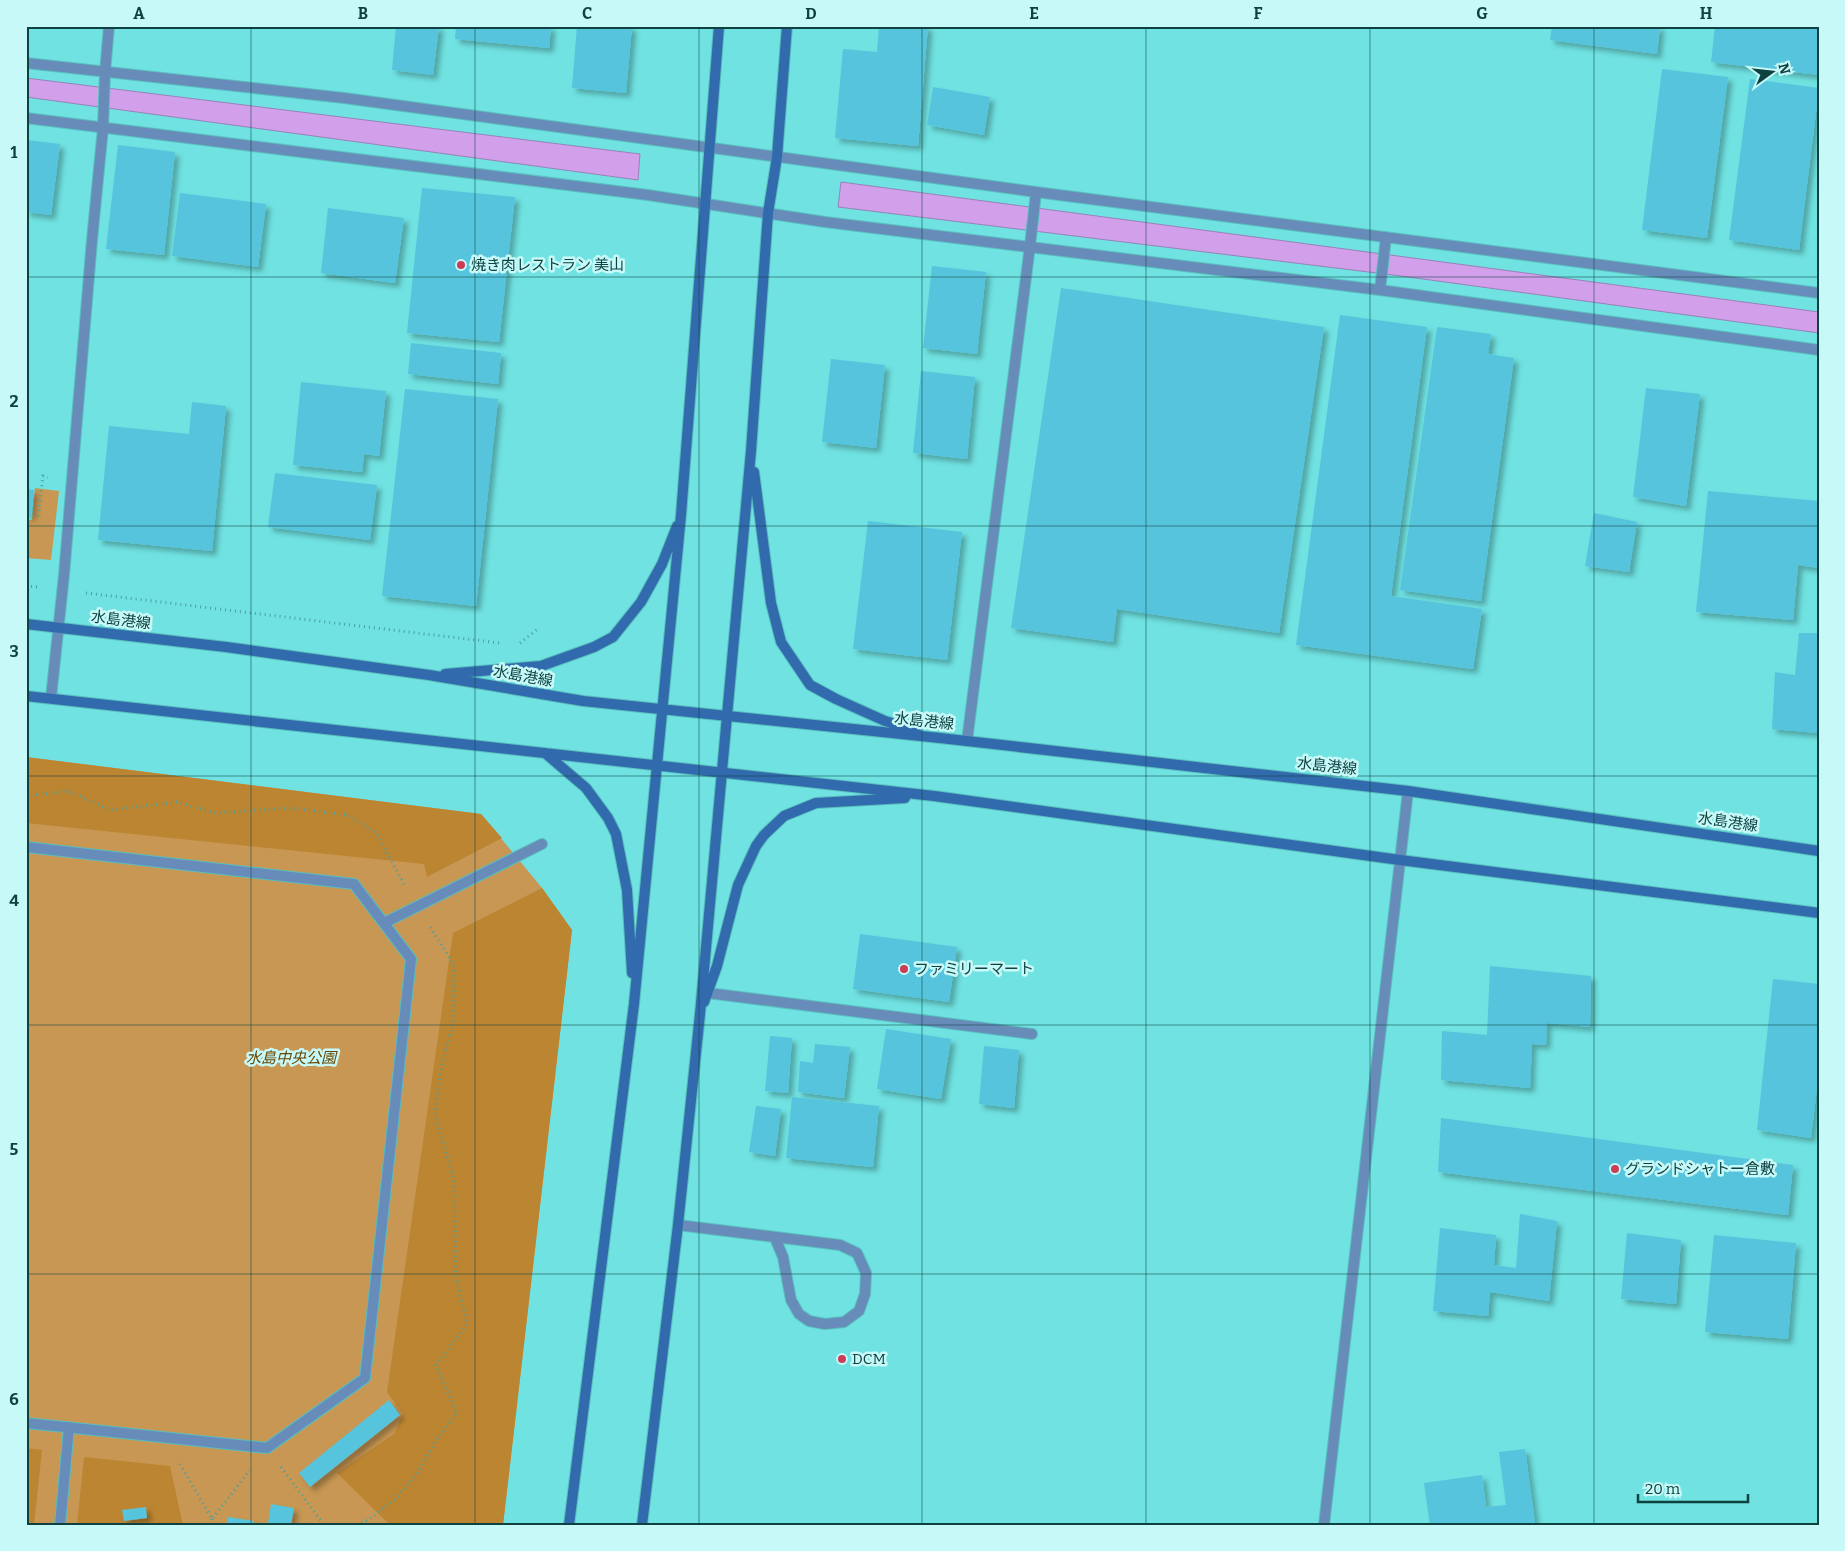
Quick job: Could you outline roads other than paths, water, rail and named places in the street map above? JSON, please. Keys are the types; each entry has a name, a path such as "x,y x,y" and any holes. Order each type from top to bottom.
{"street":[{"path":"51,698 59,628 103,128 109,26"},
{"path":"569,1525 634,1004 682,515 719,26"},
{"path":"642,1525 678,1225 700,1014 751,451 768,213 777,157 787,26"},
{"path":"26,63 344,98 1036,192 1819,293"},
{"path":"26,118 618,191 825,222 1380,290 1819,350"},
{"path":"967,741 1036,192"},
{"path":"1380,290 1386,237"},
{"path":"751,451 771,603 781,642 792,660 810,685 836,699 884,721 940,738"},
{"path":"429,675 541,666 594,648 612,637 641,602 662,564 682,515"},
{"name":"水島港線","path":"26,624 226,647 429,675 583,701 940,738 1408,790 1819,851"},
{"path":"26,696 934,796 1400,860 1819,913"},
{"path":"545,753 586,788 608,818 616,834 627,890 634,1004"},
{"path":"1324,1525 1408,790"},
{"path":"700,1014 717,966 738,885 756,846 764,835 784,816 816,803 934,796"},
{"path":"384,923 542,844"},
{"path":"26,846 354,884 411,959 365,1378 267,1448 26,1423"},
{"path":"708,993 1032,1034"},
{"path":"678,1225 840,1245 857,1253 866,1273 865,1294 859,1311 844,1322 825,1324 809,1321 799,1314 791,1300 783,1257 776,1238"},
{"path":"60,1525 69,1427"}],"place":[{"name":"焼き肉レストラン 美山","path":"461,265"},
{"name":"ファミリーマート","path":"904,969"},
{"name":"グランドシャトー倉敷","path":"1615,1169"},
{"name":"DCM","path":"842,1359"}],"park label":[{"name":"水島中央公園","path":"291,1058"}]}
